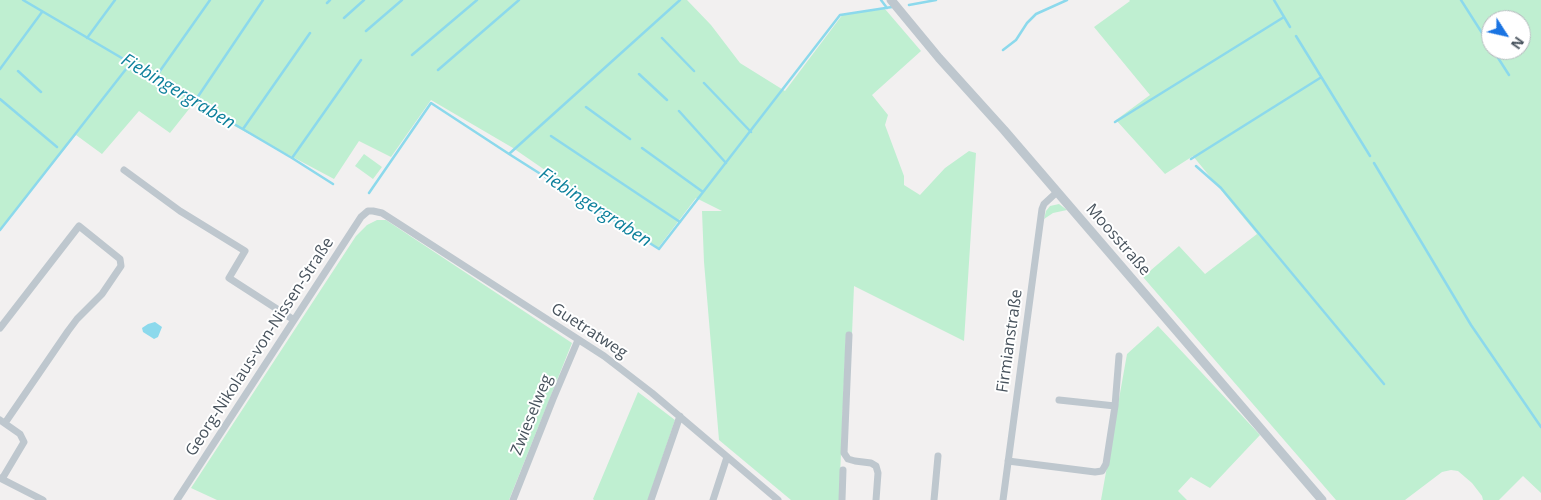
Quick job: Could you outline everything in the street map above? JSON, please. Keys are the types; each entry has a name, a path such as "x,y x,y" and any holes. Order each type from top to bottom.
{"street":[{"name":"Moosstraße","path":"891,0 939,58 1004,130 1322,500"},
{"path":"124,170 180,210 245,251 229,278 294,320"},
{"name":"Firmianstraße","path":"1003,500 1042,209 1044,204 1057,192"},
{"name":"Georg-Nikolaus-von-Nissen-Straße","path":"177,500 362,216 368,211"},
{"name":"Guetratweg","path":"368,211 382,213 609,360 680,416 778,500"},
{"path":"0,328 79,226 120,259 121,266 102,294 77,319 3,422 20,434 24,442 1,478 42,500"},
{"path":"849,335 844,453 848,459 871,463 876,466 878,473 876,500"},
{"name":"Zwieselweg","path":"513,500 578,340"},
{"path":"1008,461 1095,472 1102,471 1106,464 1115,406 1119,356"},
{"path":"1059,400 1115,406"},
{"path":"651,500 680,416"},
{"path":"934,500 938,456"},
{"path":"713,500 727,457"},
{"path":"842,500 843,470"}],"green space":[{"path":"0,0 687,0 711,25 740,63 785,91 843,14 885,9 921,51 872,95 888,115 885,125 904,176 904,185 920,195 945,168 969,151 976,153 964,341 854,286 852,334 846,334 839,500 791,500 719,440 704,262 702,211 722,211 696,198 658,248 513,148 431,100 391,157 359,141 334,179 193,104 170,133 139,111 102,154 76,135 0,229"},
{"path":"1129,0 1541,0 1541,493 1523,476 1499,500 1483,500 1472,483 1458,471 1451,470 1442,472 1405,500 1336,500 1143,277 1179,246 1205,274 1257,234 1193,156 1165,174 1116,120 1150,95 1094,27"},
{"path":"364,154 382,167 373,179 355,166"},
{"path":"1059,204 1067,210 1053,213 1044,219 1046,211 1050,206"},
{"path":"377,220 386,220 572,343 509,500 217,500 191,488 356,236 367,225"},
{"path":"1158,326 1260,435 1210,488 1191,477 1178,491 1187,500 1101,500 1127,354"},
{"path":"638,392 675,420 648,500 594,500 593,499"}],"water":[{"path":"155,322 162,327 158,337 154,339 143,332 142,328"}],"waterway":[{"name":"Fiebingergraben","path":"23,0 333,184"},
{"path":"87,38 115,0"},
{"path":"155,78 210,0"},
{"path":"195,101 263,0"},
{"path":"327,3 330,0"},
{"path":"344,18 364,0"},
{"path":"366,31 402,0"},
{"path":"412,55 477,0"},
{"path":"438,70 519,0"},
{"path":"509,154 680,0"},
{"path":"881,0 887,8"},
{"name":"Fiebingergraben","path":"909,5 936,0"},
{"path":"1003,50 1016,40 1027,23 1036,14 1067,0"},
{"path":"1274,0 1290,27"},
{"path":"1461,0 1481,31"},
{"name":"Fiebingergraben","path":"369,193 431,103 659,249 840,15 892,7"},
{"path":"0,69 42,12"},
{"path":"1115,122 1284,17"},
{"path":"243,129 310,33"},
{"path":"1296,36 1370,156"},
{"path":"662,38 694,71"},
{"path":"292,158 361,60"},
{"path":"1499,60 1509,75"},
{"path":"0,230 130,64"},
{"path":"18,71 41,92"},
{"path":"639,74 667,100"},
{"path":"1191,159 1320,78"},
{"path":"704,83 751,132"},
{"path":"0,99 57,147"},
{"path":"586,107 630,139"},
{"path":"679,111 726,163"},
{"path":"551,136 680,222"},
{"path":"642,148 703,192"},
{"path":"1374,163 1471,325 1541,427"},
{"path":"1196,166 1221,188 1384,384"}]}
